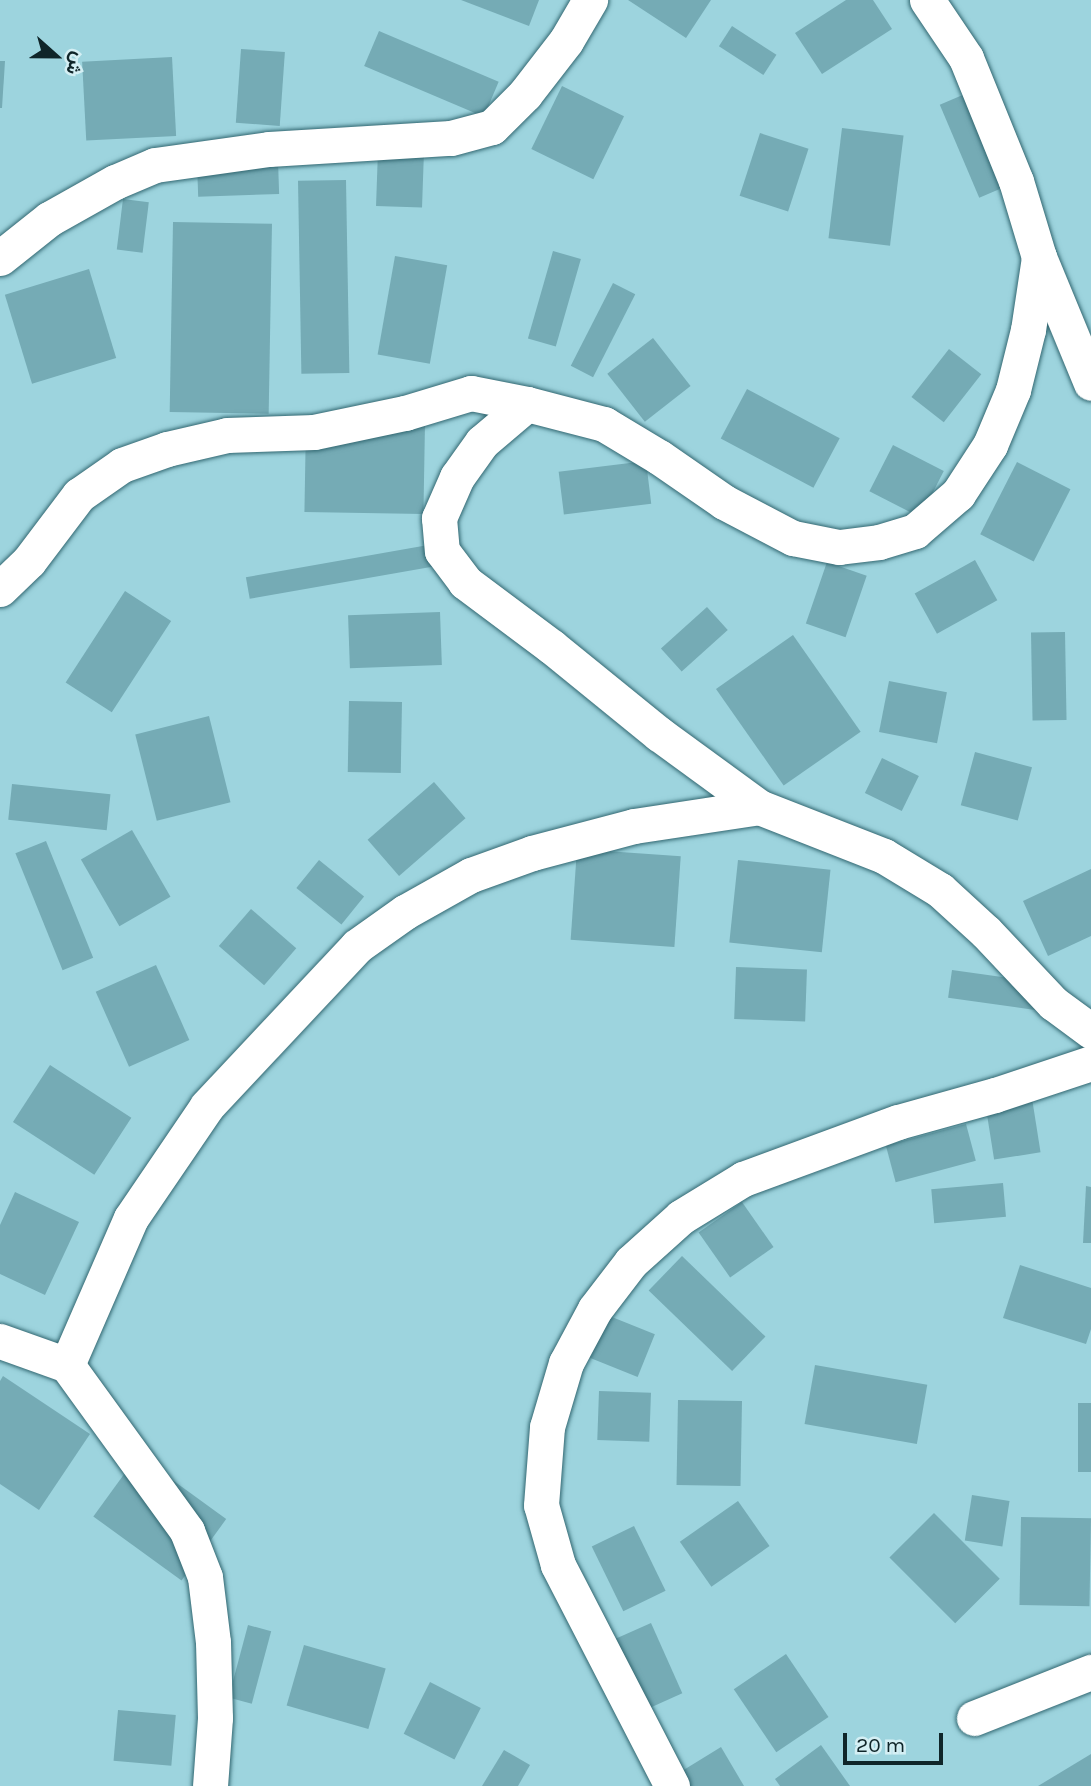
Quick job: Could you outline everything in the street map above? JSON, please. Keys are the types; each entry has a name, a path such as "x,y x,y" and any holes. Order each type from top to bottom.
{"street":[{"path":"0,258 49,219 115,182 155,165 269,149 451,138 492,127 525,94 566,41 590,0"},
{"path":"927,0 966,58 1016,181 1039,257 1091,383"},
{"path":"0,589 29,561 79,495 122,465 227,435 314,432 405,413 471,393 604,424 659,457 724,502 793,538 839,547 879,542 915,531 958,494 989,445 1013,390 1028,330 1039,257"},
{"path":"527,404 482,442 457,477 439,518 442,551 465,582 552,647 659,734 759,807 884,856 940,890 986,932 1053,1003 1091,1031"},
{"path":"67,1365 131,1218 206,1106 357,946 405,912 471,875 520,857 634,826 759,807"},
{"path":"672,1786 558,1565 541,1505 547,1426 566,1363 595,1309 631,1262 681,1217 743,1178 898,1122 995,1096 1091,1063"},
{"path":"0,1341 67,1365 187,1531 205,1577 213,1642 215,1718 210,1786"},
{"path":"974,1718 1091,1672"}],"building":[{"path":"461,0 539,0 529,26"},
{"path":"628,0 711,0 686,38"},
{"path":"846,0 873,0 892,29 822,74 795,33"},
{"path":"732,26 776,55 763,75 719,46"},
{"path":"379,31 499,82 484,117 364,66"},
{"path":"241,49 285,52 280,126 236,123"},
{"path":"172,57 176,136 86,141 82,62"},
{"path":"0,61 5,61 2,108 0,108"},
{"path":"562,86 624,116 593,179 531,149"},
{"path":"972,91 1011,184 979,198 940,105"},
{"path":"842,128 904,136 890,246 828,238"},
{"path":"760,133 809,149 788,212 740,196"},
{"path":"378,150 424,152 422,208 376,206"},
{"path":"278,161 279,194 198,197 197,164"},
{"path":"346,180 349,373 301,374 298,181"},
{"path":"123,199 149,202 143,253 117,250"},
{"path":"173,222 272,224 269,414 170,412"},
{"path":"553,251 581,259 556,346 528,338"},
{"path":"395,256 447,265 430,364 378,354"},
{"path":"89,269 116,358 32,384 5,295"},
{"path":"613,283 635,294 593,377 571,366"},
{"path":"653,338 691,386 645,422 607,374"},
{"path":"949,349 981,374 944,422 911,397"},
{"path":"747,389 840,438 813,488 721,438"},
{"path":"306,422 425,424 423,514 304,512"},
{"path":"893,445 944,471 920,517 869,491"},
{"path":"646,461 651,504 564,514 559,472"},
{"path":"1017,462 1070,489 1034,561 980,534"},
{"path":"434,544 438,566 250,599 246,577"},
{"path":"975,560 997,600 937,634 915,593"},
{"path":"827,562 867,576 846,637 806,623"},
{"path":"125,591 171,621 112,712 66,682"},
{"path":"707,607 728,630 682,672 661,648"},
{"path":"440,612 442,665 350,668 348,615"},
{"path":"1065,632 1067,720 1033,721 1031,633"},
{"path":"793,635 861,732 784,786 716,689"},
{"path":"889,681 947,692 937,743 879,732"},
{"path":"349,701 402,702 401,773 348,772"},
{"path":"209,716 231,802 157,821 135,734"},
{"path":"975,752 1032,767 1018,820 961,805"},
{"path":"882,758 919,776 902,811 865,793"},
{"path":"434,782 465,818 399,876 368,840"},
{"path":"12,784 110,794 107,830 8,820"},
{"path":"132,830 170,897 119,926 81,860"},
{"path":"46,841 93,958 63,970 15,853"},
{"path":"577,849 681,856 674,947 571,940"},
{"path":"319,860 364,897 341,924 296,888"},
{"path":"738,860 830,870 822,952 729,943"},
{"path":"1091,869 1091,936 1048,956 1023,901"},
{"path":"251,909 296,948 264,985 219,946"},
{"path":"156,965 189,1040 129,1067 96,992"},
{"path":"736,967 807,969 805,1021 734,1019"},
{"path":"952,970 1060,985 1056,1013 948,998"},
{"path":"50,1065 131,1118 94,1175 13,1122"},
{"path":"1031,1092 1041,1152 994,1160 985,1099"},
{"path":"966,1124 976,1161 896,1182 886,1145"},
{"path":"1003,1183 1006,1217 934,1223 931,1189"},
{"path":"1086,1186 1091,1187 1091,1243 1083,1243"},
{"path":"15,1192 79,1222 45,1295 0,1274 0,1225"},
{"path":"742,1202 774,1247 730,1277 699,1232"},
{"path":"682,1256 765,1337 732,1371 649,1291"},
{"path":"1020,1265 1091,1288 1091,1329 1086,1344 1003,1318"},
{"path":"602,1313 655,1334 638,1377 585,1356"},
{"path":"815,1365 927,1385 917,1444 805,1424"},
{"path":"3,1376 90,1434 39,1510 0,1484 0,1381"},
{"path":"599,1391 651,1393 649,1442 597,1440"},
{"path":"678,1400 742,1401 741,1486 677,1485"},
{"path":"1078,1403 1091,1403 1091,1472 1078,1472"},
{"path":"138,1455 226,1519 182,1581 93,1516"},
{"path":"972,1495 1010,1501 1002,1546 965,1540"},
{"path":"738,1501 770,1546 711,1587 680,1542"},
{"path":"934,1513 1000,1579 955,1623 889,1558"},
{"path":"1021,1517 1091,1518 1089,1606 1019,1605"},
{"path":"634,1526 666,1591 623,1611 592,1547"},
{"path":"651,1623 682,1693 634,1715 603,1645"},
{"path":"248,1625 271,1631 252,1704 229,1697"},
{"path":"304,1645 386,1668 368,1729 287,1706"},
{"path":"786,1654 828,1717 776,1752 734,1689"},
{"path":"430,1682 481,1708 454,1760 404,1734"},
{"path":"118,1710 176,1715 171,1766 114,1761"},
{"path":"821,1745 850,1786 780,1786 775,1779"},
{"path":"721,1747 744,1786 674,1786 669,1779"},
{"path":"504,1750 530,1765 518,1786 482,1786"},
{"path":"1091,1754 1091,1786 1038,1786"}]}
